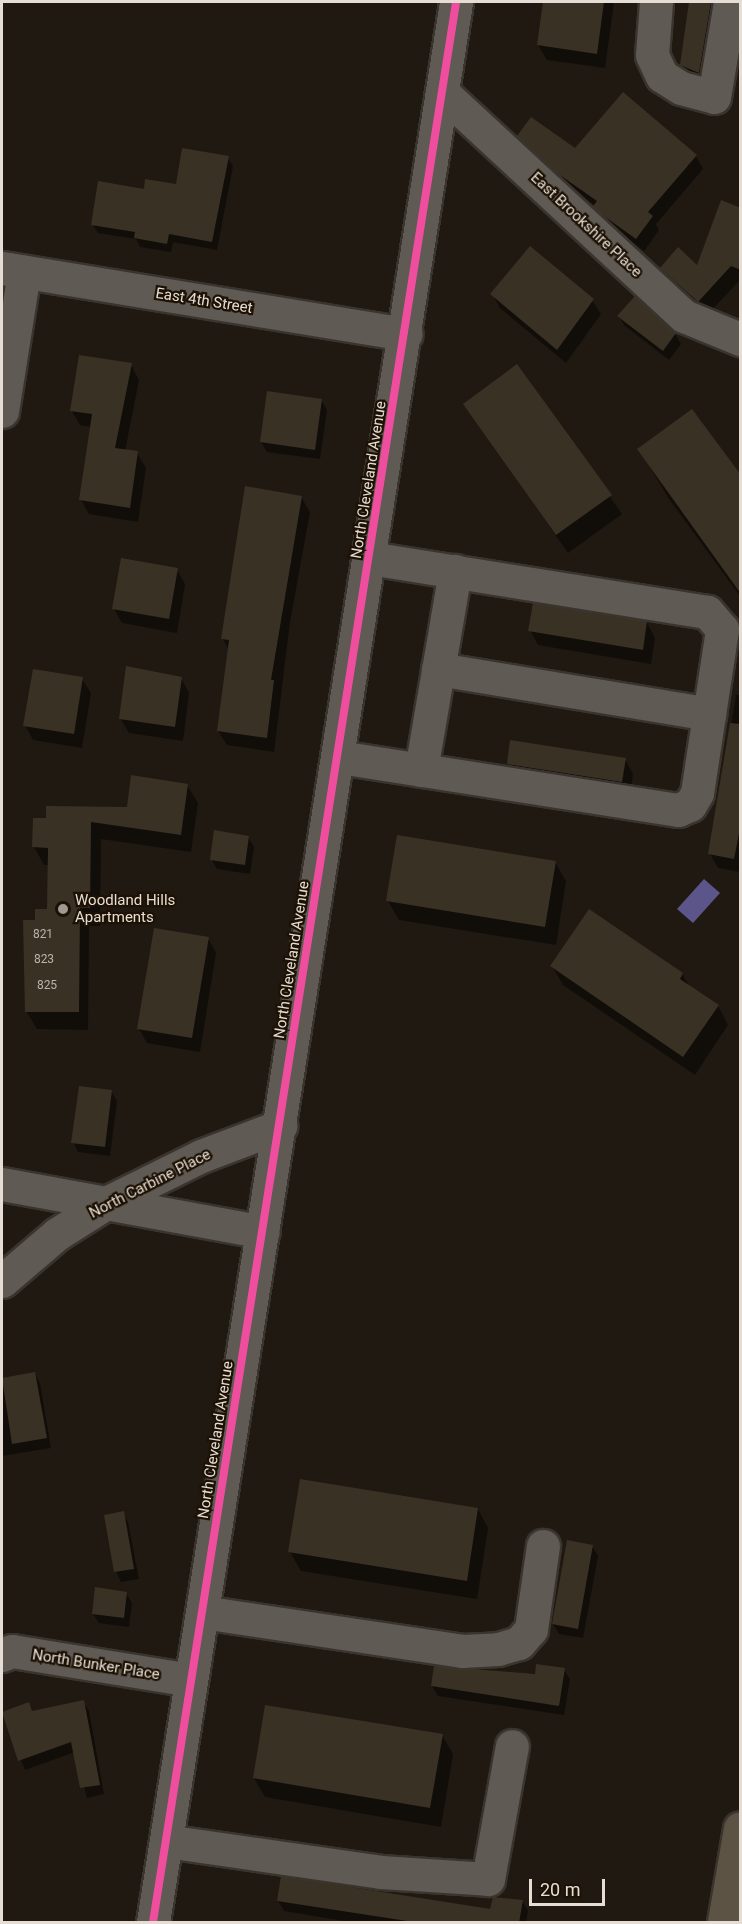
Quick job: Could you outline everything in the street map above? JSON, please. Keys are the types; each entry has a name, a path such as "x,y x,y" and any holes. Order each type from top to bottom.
{"highway":[{"path":"724,1923 741,1828"}],"street":[{"name":"North Cleveland Avenue","path":"153,1923 406,334 456,2"},
{"path":"657,2 652,55 662,76 681,88 714,97 730,2"},
{"name":"East Brookshire Place","path":"443,93 684,316 741,339"},
{"path":"2,411 13,270"},
{"name":"East 4th Street","path":"13,270 406,334"},
{"path":"339,757 678,810 690,805 697,793 722,630 707,612 370,558"},
{"path":"422,770 455,571"},
{"path":"438,669 709,714"},
{"name":"North Carbine Place","path":"2,1281 57,1234 106,1203 201,1156 280,1126"},
{"path":"2,1184 263,1232"},
{"path":"202,1612 462,1651 498,1649 519,1643 531,1629 543,1546"},
{"name":"North Bunker Place","path":"2,1655 12,1651 191,1680"},
{"path":"166,1840 381,1872 488,1879 512,1746"}],"shaded area":[{"path":"704,879 720,893 693,923 677,909"}],"building":[{"path":"543,2 604,2 597,54 537,45"},
{"path":"689,2 711,2 699,73 680,65"},
{"path":"623,92 697,155 648,212 653,216 636,239 601,214 593,206 597,201 557,173 517,136 531,117 575,148"},
{"path":"182,148 229,156 212,242 169,234 167,244 134,238 135,232 91,225 98,181 144,189 145,179 176,184"},
{"path":"721,200 741,208 741,270 731,266 698,302 660,268 678,247 697,265"},
{"path":"530,246 594,299 557,350 490,294"},
{"path":"635,296 676,333 663,351 617,316"},
{"path":"79,355 132,363 115,448 138,451 130,508 79,500 92,414 70,411"},
{"path":"517,364 612,495 556,535 463,404"},
{"path":"267,391 322,399 315,450 260,442"},
{"path":"692,409 741,475 741,594 637,449"},
{"path":"245,486 302,496 271,680 274,680 267,738 217,731 229,640 221,639"},
{"path":"121,558 178,568 169,619 112,609"},
{"path":"533,603 647,621 643,650 528,631"},
{"path":"126,666 182,677 175,727 119,719"},
{"path":"33,669 83,677 74,734 23,726"},
{"path":"730,723 741,724 741,823 734,859 708,854"},
{"path":"510,740 626,758 622,782 507,764"},
{"name":"Woodland Hills Apartments","path":"131,775 188,784 181,835 91,822 90,908 80,908 79,1012 25,1012 23,920 35,920 35,909 47,909 48,848 32,847 33,818 46,818 46,806 127,807"},
{"path":"214,830 249,836 245,865 210,860"},
{"path":"397,835 556,861 545,927 386,901"},
{"path":"589,909 683,973 680,979 719,1005 683,1057 550,966"},
{"name":"Woodland Hills Apartments","path":"154,928 209,937 192,1038 137,1029"},
{"path":"79,1086 112,1090 105,1147 71,1143"},
{"path":"35,1372 47,1438 12,1444 2,1378"},
{"path":"300,1479 478,1508 467,1581 288,1552"},
{"path":"124,1511 134,1569 114,1572 104,1515"},
{"path":"567,1540 593,1545 578,1629 552,1624"},
{"path":"95,1587 127,1592 124,1618 92,1614"},
{"path":"536,1664 565,1668 559,1706 431,1686 434,1666 535,1674"},
{"path":"84,1700 100,1785 80,1788 71,1742 18,1761 2,1712 29,1702 32,1711"},
{"path":"265,1705 443,1734 430,1808 253,1778"},
{"path":"281,1876 490,1909 493,1897 523,1900 519,1923 420,1923 277,1901"}],"cycle path":[{"path":"153,1922 456,2"}],"place":[{"name":"Woodland Hills Apartments","path":"63,909"}]}
